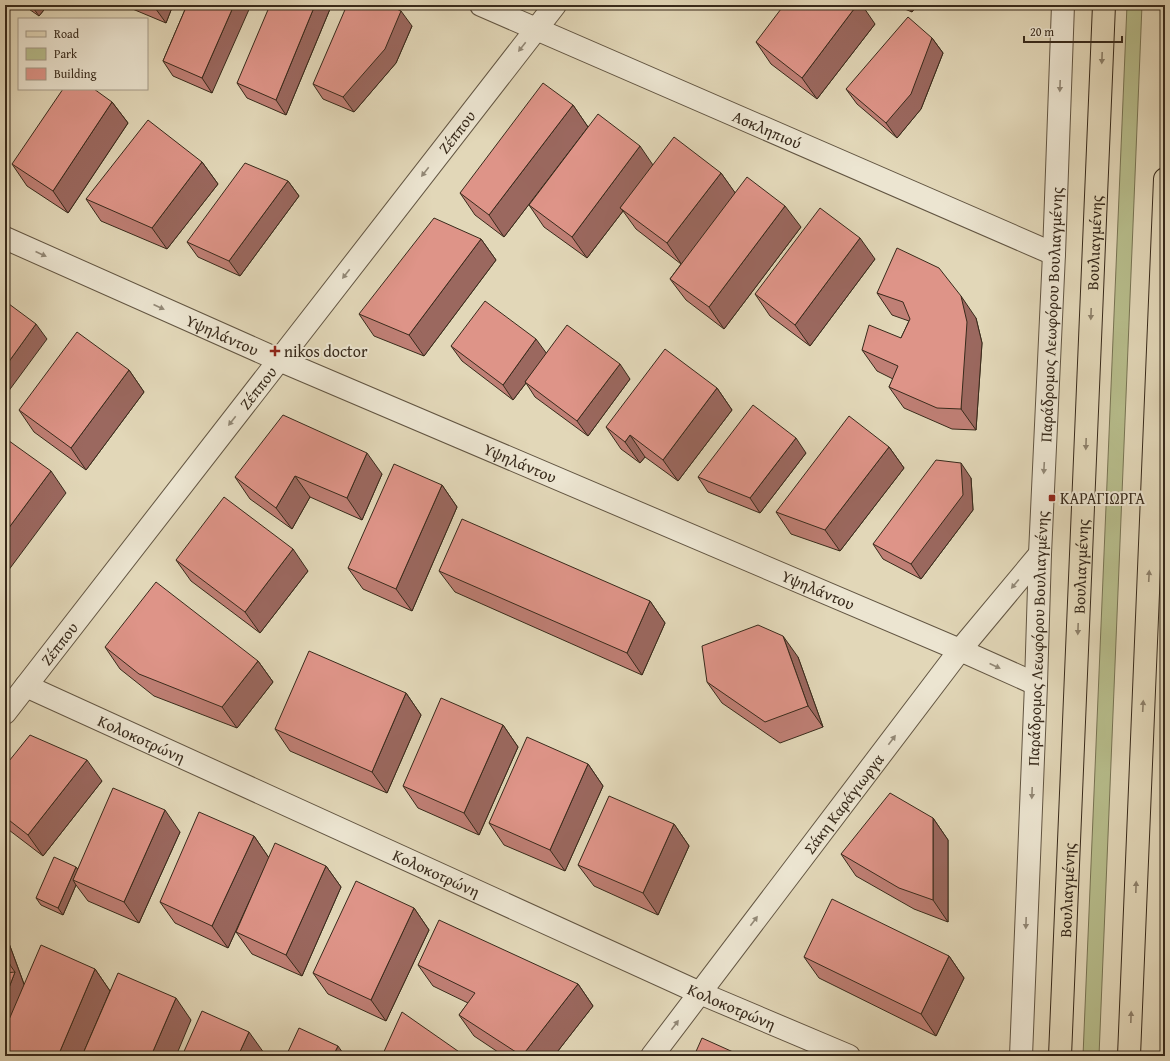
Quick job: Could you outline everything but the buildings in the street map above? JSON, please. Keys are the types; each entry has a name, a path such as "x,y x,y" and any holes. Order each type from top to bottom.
{"main road":[{"name":"Βουλιαγμένης","path":"1060,1056 1104,5"},
{"path":"1129,1056 1161,394 1165,179"}],"street":[{"name":"Ασκληπιού","path":"481,5 1054,254"},
{"name":"Ζέππου","path":"5,713 555,5"},
{"name":"Παράδρομος Λεωφόρου Βουλιαγμένης","path":"1021,1056 1063,5"},
{"name":"Υψηλάντου","path":"5,238 279,360 960,650 1036,684"},
{"name":"Σάκη Καράγιωργα","path":"652,1056 960,650 1040,554"},
{"name":"Κολοκοτρώνη","path":"26,686 700,993 849,1056"}],"green space":[{"path":"1127,5 1142,5 1099,1056 1083,1056"}],"place":[{"name":"nikos doctor","path":"275,351"},
{"name":"ΚΑΡΑΓΙΩΡΓΑ","path":"1052,498"}]}
